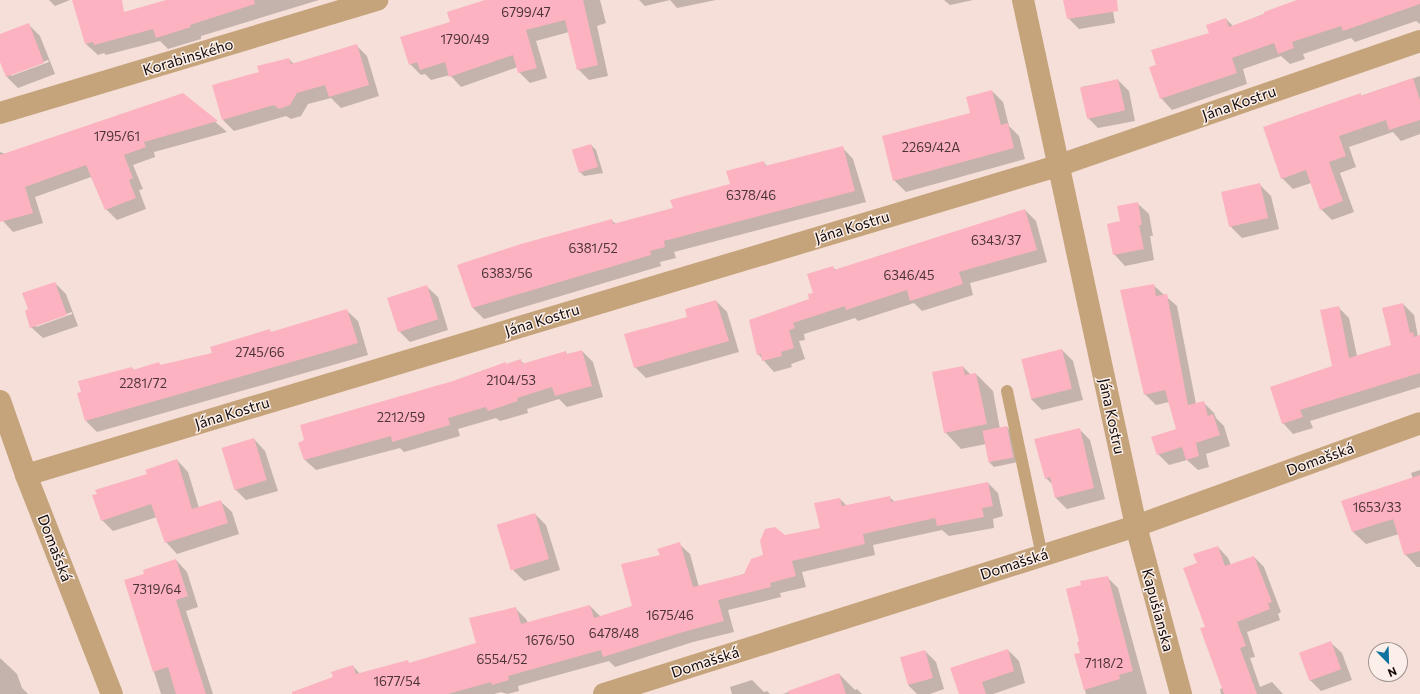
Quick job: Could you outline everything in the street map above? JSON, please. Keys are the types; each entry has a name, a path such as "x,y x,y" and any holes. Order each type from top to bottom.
{"street":[{"name":"Korabinského","path":"0,113 376,0"},
{"name":"Jána Kostru","path":"1023,0 1136,526"},
{"name":"Jána Kostru","path":"26,475 1058,166 1420,41"},
{"name":"Domašská","path":"0,402 26,475 112,694"},
{"name":"Domašská","path":"604,694 1136,526 1420,423"},
{"name":"Kapušianska","path":"1136,526 1181,694"}],"lane":[{"path":"1007,391 1042,555"}],"building":[{"path":"72,0 122,0 124,12 166,0 254,0 255,4 190,25 191,27 156,38 153,29 94,45 93,42 85,44"},
{"path":"485,0 583,0 598,65 577,70 565,20 526,30 537,68 518,73 513,55 449,77 445,62 420,70 417,62 409,65 400,37 450,22 447,12"},
{"path":"1063,0 1117,0 1118,11 1067,19"},
{"path":"1297,0 1420,0 1420,4 1343,31 1341,26 1292,42 1294,48 1278,54 1274,43 1232,58 1237,73 1160,99 1149,67 1156,65 1151,50 1209,33 1206,25 1226,18 1229,27"},
{"path":"29,23 44,63 6,77 0,62 0,34"},
{"path":"357,44 369,85 329,97 325,85 297,93 290,105 279,109 274,105 222,120 212,85 259,72 257,66 289,58 291,64"},
{"path":"1413,78 1420,100 1420,120 1389,130 1386,120 1339,136 1346,156 1329,162 1343,201 1320,210 1306,170 1281,179 1263,127 1361,93 1361,96"},
{"path":"1118,79 1125,110 1087,119 1080,88"},
{"path":"992,90 1001,125 1008,123 1014,148 893,181 882,136 970,113 966,97"},
{"path":"183,93 218,121 144,142 146,147 124,155 133,178 129,180 136,198 105,210 86,165 25,187 33,213 0,222 0,155"},
{"path":"591,144 598,167 579,173 572,150"},
{"path":"843,146 855,191 664,241 665,247 650,251 651,255 472,308 457,265 521,244 612,219 613,224 673,208 670,200 730,184 726,171 764,161 765,166"},
{"path":"1260,183 1268,218 1229,227 1221,192"},
{"path":"1138,202 1142,225 1139,225 1144,249 1113,255 1107,224 1120,221 1117,206"},
{"path":"1025,209 1037,250 959,272 963,284 910,301 907,290 846,310 845,306 793,323 795,328 789,330 794,348 781,352 782,356 762,361 761,354 757,355 749,320 809,299 808,294 813,293 807,274 833,266 834,270"},
{"path":"55,282 67,315 30,328 25,311 28,309 22,293"},
{"path":"1154,284 1156,296 1167,294 1188,405 1204,401 1208,416 1213,414 1220,435 1196,443 1199,456 1186,460 1182,447 1157,455 1151,437 1176,429 1165,390 1144,395 1120,290"},
{"path":"427,285 438,319 398,332 387,298"},
{"path":"716,300 729,341 634,368 624,334 687,317 685,309"},
{"path":"1403,303 1410,333 1413,332 1414,337 1420,335 1420,373 1300,410 1303,417 1282,424 1270,387 1332,366 1320,310 1339,306 1349,358 1391,345 1382,308"},
{"path":"347,309 358,343 85,421 77,393 81,392 78,381 132,367 133,370 159,362 160,365 212,353 210,347 270,329 271,332"},
{"path":"1062,349 1072,389 1031,399 1021,359"},
{"path":"582,350 592,386 555,396 552,387 517,398 518,401 488,411 486,407 448,418 450,425 392,442 391,436 304,460 298,443 304,440 300,425 453,381 506,362 506,364 521,359 522,364 566,351 567,354"},
{"path":"963,366 965,375 976,373 987,424 944,433 932,372"},
{"path":"1007,426 1013,457 989,462 982,431"},
{"path":"1080,428 1094,488 1055,498 1050,477 1045,479 1034,439"},
{"path":"254,438 267,480 234,490 221,448"},
{"path":"177,459 192,509 221,500 228,523 165,543 151,504 101,521 92,495 97,494 95,490 147,474 145,470"},
{"path":"1420,475 1420,551 1404,555 1393,519 1352,532 1341,501"},
{"path":"988,482 993,506 982,508 984,517 937,526 935,518 863,534 865,544 792,561 796,576 770,583 771,587 718,600 724,621 603,657 601,650 508,676 509,680 492,685 491,682 448,694 292,694 292,692 333,677 331,672 353,665 356,674 408,660 409,663 476,643 469,618 516,607 521,624 590,605 594,618 632,606 621,564 660,555 657,549 680,542 693,587 744,574 751,559 763,555 760,541 765,529 775,527 785,535 820,528 814,503 840,498 842,506 890,496 891,502"},
{"path":"535,513 549,559 511,571 497,525"},
{"path":"1218,546 1225,566 1254,556 1272,602 1268,603 1270,609 1237,622 1246,646 1240,648 1257,694 1224,694 1200,628 1205,627 1183,568 1197,563 1193,554"},
{"path":"176,559 188,596 176,600 206,694 176,694 168,667 153,672 124,580 144,574 143,570"},
{"path":"1108,576 1133,671 1119,675 1120,679 1084,690 1074,654 1080,653 1077,642 1079,641 1066,589 1081,585 1080,581"},
{"path":"1331,641 1341,669 1309,681 1299,653"},
{"path":"1008,649 1014,671 982,682 986,694 959,694 950,668"},
{"path":"925,650 933,678 908,685 900,657"},
{"path":"839,673 846,694 789,694 788,691"}]}
